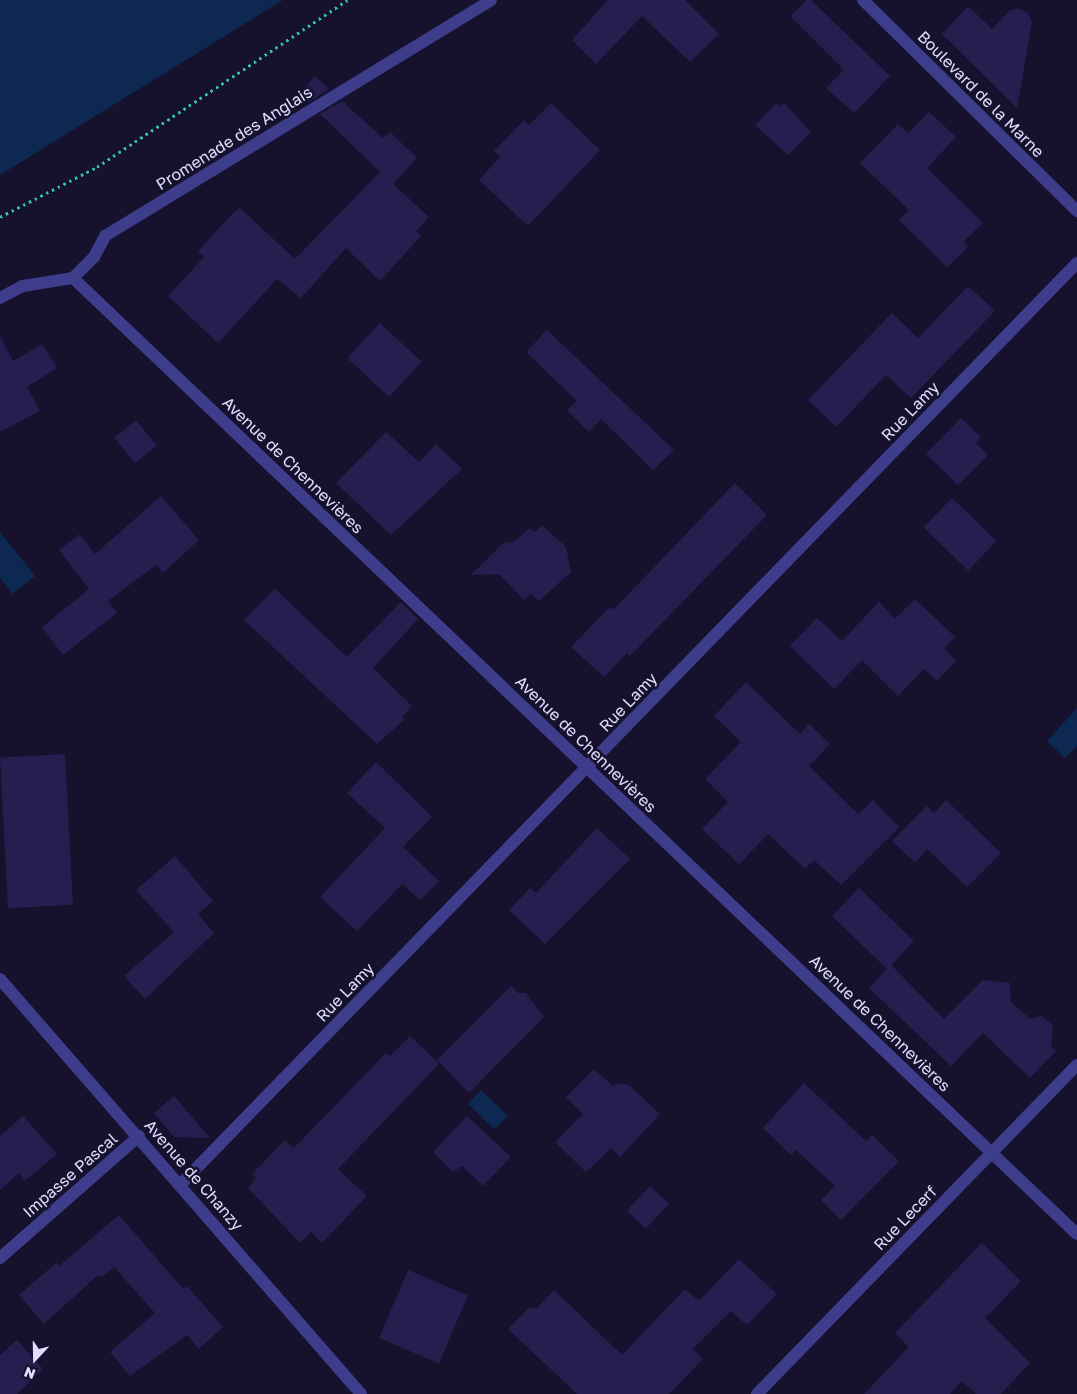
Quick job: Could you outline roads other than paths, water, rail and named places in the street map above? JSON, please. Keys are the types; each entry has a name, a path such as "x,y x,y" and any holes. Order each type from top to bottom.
{"street":[{"name":"Promenade des Anglais","path":"73,278 94,257 105,236 490,0"},
{"name":"Boulevard de la Marne","path":"863,0 1077,211"},
{"name":"Rue Lamy","path":"181,1184 1077,263"},
{"path":"0,298 23,286 73,278"},
{"name":"Avenue de Chennevières","path":"73,278 1077,1234"},
{"name":"Avenue de Chanzy","path":"0,979 181,1184 361,1394"},
{"name":"Rue Lecerf","path":"757,1394 1077,1065"},
{"name":"Impasse Pascal","path":"0,1258 139,1136"}],"water":[{"path":"0,0 283,0 0,175"},
{"path":"0,532 35,576 12,594 0,578"},
{"path":"1077,708 1077,746 1065,758 1047,741"},
{"path":"481,1090 508,1116 494,1129 468,1104"}]}
